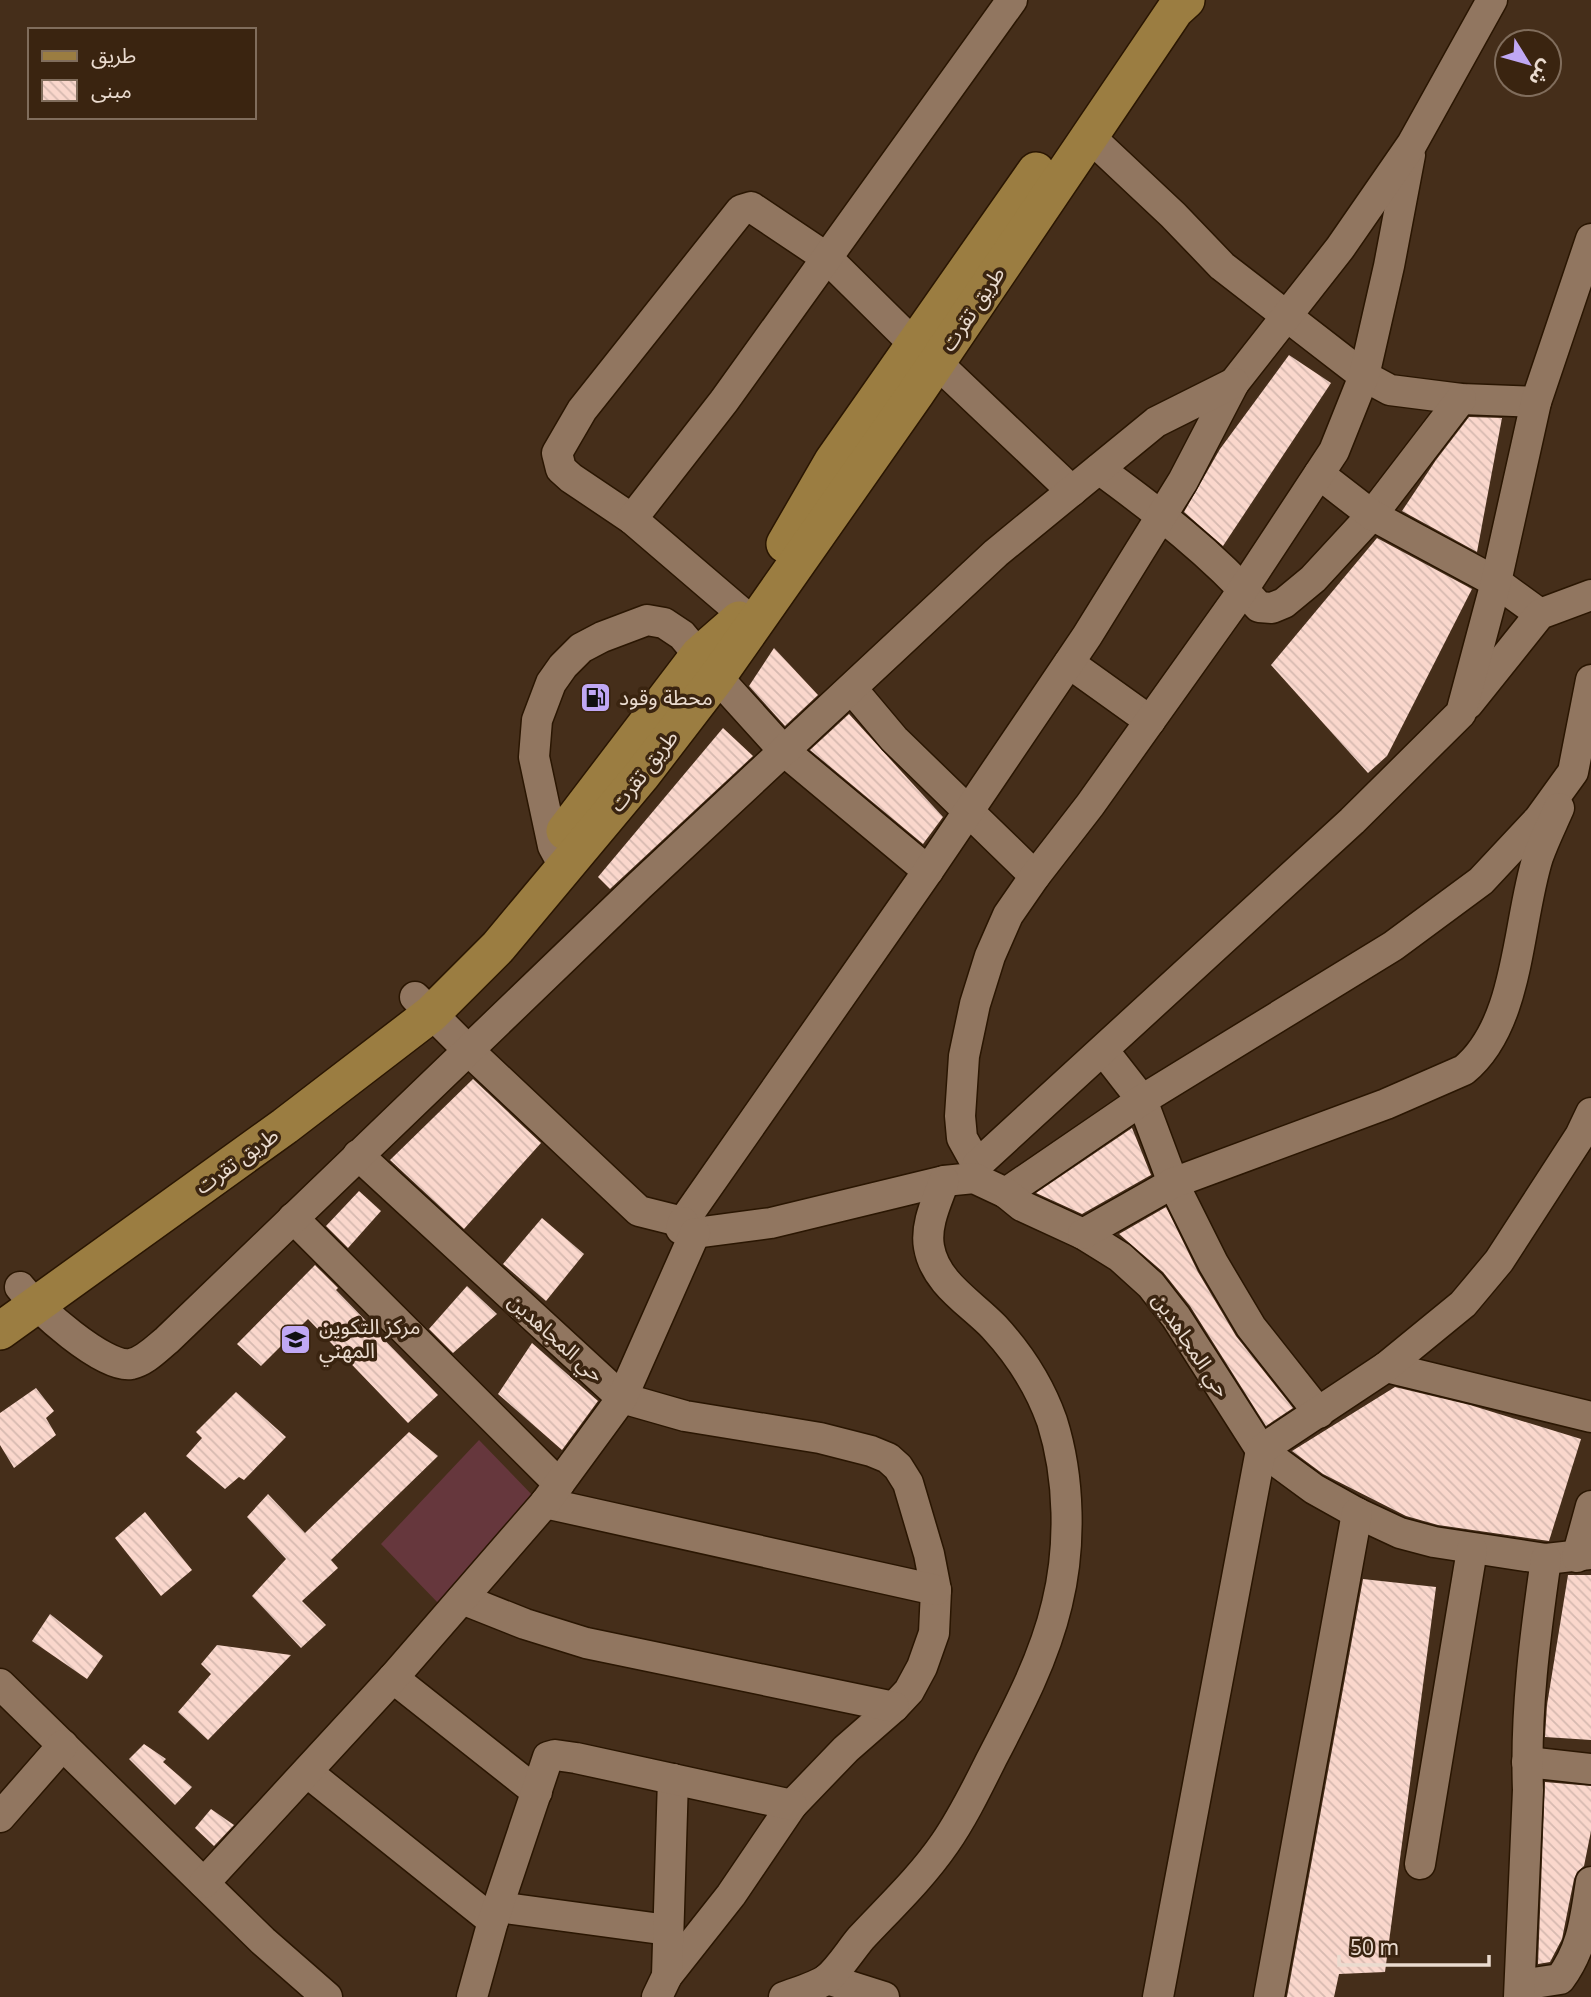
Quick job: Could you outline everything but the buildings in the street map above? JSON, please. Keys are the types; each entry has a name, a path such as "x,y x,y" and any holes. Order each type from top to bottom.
{"main road":[{"name":"طريق تقرت","path":"708,666 744,615 833,461 926,354 1122,48 1165,0"},
{"name":"طريق تقرت","path":"0,1331 18,1298 285,1126 423,1005 498,947 559,857 641,776 708,666 926,354 1090,137 1175,10 1186,0"}],"street":[{"path":"632,519 724,401 1013,0"},
{"path":"18,1298 102,1356 128,1365 143,1360 167,1340 639,886 987,561 1156,422 1234,383 1340,248 1412,145 1492,0"},
{"path":"1090,137 1173,215 1222,266 1364,376 1390,390 1461,399 1536,402"},
{"path":"975,1171 962,1138 960,1116 964,1056 990,956 1008,915 1090,805 1243,589 1334,451 1364,376 1412,145"},
{"path":"744,615 632,519 570,478 557,461 557,453 582,410 741,210 751,207 827,258 1072,491"},
{"path":"1461,713 1496,582 1536,402 1591,239"},
{"name":"حي المجاهدين","path":"358,1155 622,1398 689,1227 1069,663 1182,481 1234,383"},
{"path":"1099,469 1161,515 1243,589 1259,607 1272,608 1284,603 1314,579 1372,515 1461,399"},
{"path":"1319,474 1372,515 1496,582 1540,614"},
{"path":"423,1005 639,1211 689,1227 771,1223 975,1171 1102,1050 1352,821 1461,713 1540,614 1591,595"},
{"path":"559,857 534,757 537,720 551,683 581,648 602,636 647,620 664,623 682,635 783,750 928,871"},
{"path":"1069,663 1150,721"},
{"path":"1083,1234 1173,1183 1386,1104 1464,1070 1474,1062 1495,1031 1506,1003 1538,858 1573,772 1591,680"},
{"path":"852,689 894,739 1035,876"},
{"path":"1006,1193 1142,1100 1393,946 1481,881 1539,819 1573,772"},
{"path":"1102,1050 1142,1100 1173,1183 1213,1263 1251,1327 1319,1413"},
{"path":"1158,1997 1261,1450 1386,1367 1463,1304 1499,1261 1591,1114"},
{"name":"حي المجاهدين","path":"975,1171 1022,1206 1083,1234 1120,1257 1150,1285 1175,1317 1261,1450 1314,1489 1400,1533 1472,1550 1546,1559 1584,1555"},
{"path":"783,1997 827,1979 861,1939 902,1898 945,1843 974,1794 1011,1721 1042,1651 1057,1605 1065,1562 1066,1512 1062,1464 1052,1421 1037,1386 1014,1350 944,1278 929,1248 928,1228 944,1181"},
{"path":"293,1218 552,1494 936,1590"},
{"path":"1386,1367 1591,1416"},
{"path":"204,1883 393,1678 552,1494 622,1398 685,1416 820,1438 872,1451 888,1458 898,1467 908,1483 929,1554 936,1590 933,1633 922,1667 908,1691 894,1707 846,1749 792,1805 731,1895 662,1986"},
{"path":"1584,1555 1591,1506"},
{"path":"1269,1997 1357,1513"},
{"path":"1420,1864 1472,1550"},
{"path":"1546,1559 1534,1647 1527,1762 1520,1991 1560,1979 1572,1964 1581,1941 1591,1882"},
{"path":"461,1599 525,1624 586,1643 894,1707"},
{"path":"393,1678 537,1792"},
{"path":"0,1684 263,1941 327,1997"},
{"path":"0,1817 63,1745"},
{"path":"472,1997 496,1914 548,1757 555,1755 792,1805"},
{"path":"1527,1762 1591,1769"},
{"path":"307,1772 496,1914 668,1930"},
{"path":"662,1986 668,1930 673,1779"},
{"path":"827,1979 884,1997"}],"shaded area":[{"path":"479,1440 535,1498 440,1605 381,1544"}],"place":[{"name":"محطة وقود","path":"596,698"},
{"name":"مركز التكوين المهني","path":"296,1339"}]}
